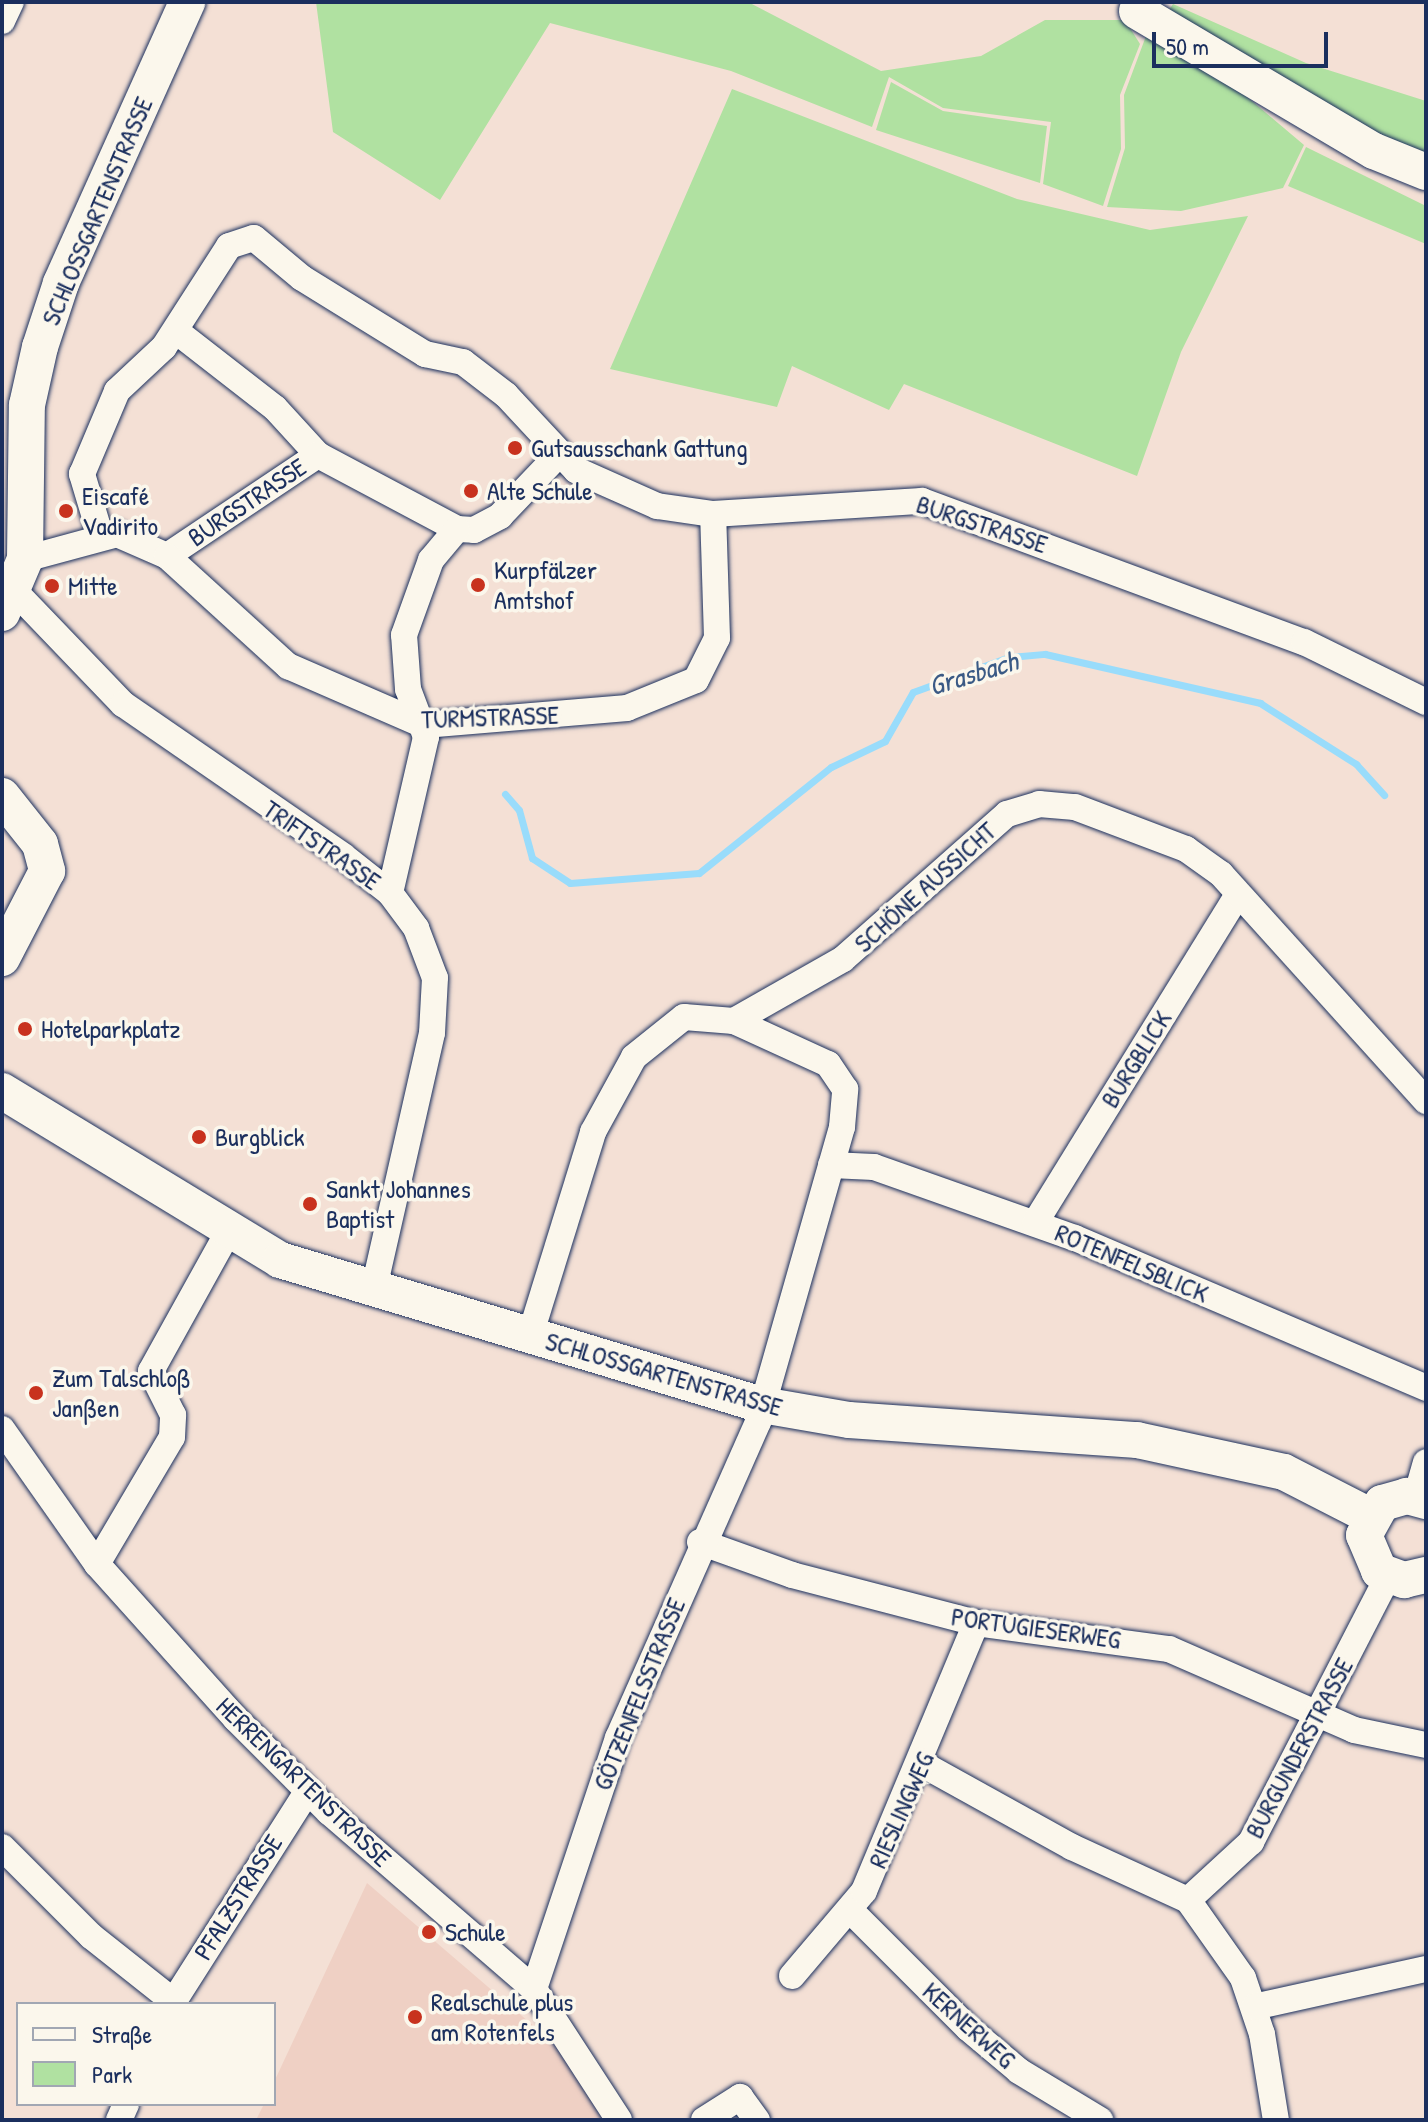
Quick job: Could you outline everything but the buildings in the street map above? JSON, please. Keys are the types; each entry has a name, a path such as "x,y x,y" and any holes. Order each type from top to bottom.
{"main road":[{"name":"SCHLOSSGARTENSTRASSE","path":"11,585 27,405 40,347 61,283 187,2"},
{"path":"1137,11 1374,151 1426,172"},
{"path":"2,796 40,844 47,871 2,958"},
{"name":"SCHLOSSGARTENSTRASSE","path":"2,1091 228,1232 280,1260 762,1405 849,1420 1137,1440 1284,1472 1370,1516"},
{"path":"1421,1499 1389,1499 1370,1516 1367,1555 1388,1576 1426,1575"}],"street":[{"path":"2,21 11,2"},
{"name":"BURGSTRASSE","path":"176,331 229,246 254,238 302,278 425,354 463,362 506,395 558,455 598,482 657,506 713,514 922,501 1304,642 1426,702"},
{"path":"11,585 100,534 83,466 122,383 176,331 275,408 318,455"},
{"name":"BURGSTRASSE","path":"167,556 318,455 457,529"},
{"path":"390,893 408,837 425,759 424,725 408,689 404,635 431,560 457,529 474,530 500,516 558,455"},
{"name":"TURMSTRASSE","path":"100,534 167,556 288,666 424,725 627,708 696,680 717,638 713,514"},
{"name":"TRIFTSTRASSE","path":"11,585 106,689 166,740 390,893 430,957 437,998 374,1288"},
{"name":"SCHÖNE AUSSICHT","path":"734,1021 843,959 1007,814 1039,804 1075,807 1186,849 1237,896 1263,915 1426,1101"},
{"name":"BURGBLICK","path":"1035,1223 1237,896"},
{"path":"530,1336 593,1132 634,1057 684,1017 734,1021 828,1064 845,1089 831,1165 762,1405"},
{"name":"ROTENFELSBLICK","path":"831,1165 874,1167 1035,1223 1426,1388"},
{"path":"97,1564 172,1437 173,1415 151,1371 228,1232"},
{"name":"GÖTZENFELSSTRASSE","path":"534,1989 618,1738 700,1542 762,1405"},
{"name":"HERRENGARTENSTRASSE","path":"2,1429 97,1564 307,1792 534,1989 619,2120"},
{"path":"1421,1499 1426,1462"},
{"name":"PORTUGIESERWEG","path":"700,1542 792,1575 976,1623 1169,1649 1319,1716 1426,1745"},
{"name":"BURGUNDERSTRASSE","path":"1188,1900 1251,1842 1319,1716 1388,1576"},
{"name":"RIESLINGWEG","path":"792,1976 852,1912 922,1764 976,1623"},
{"path":"922,1764 1072,1847 1188,1900 1226,1947 1254,2007 1276,2120"},
{"name":"PFALZSTRASSE","path":"173,2002 307,1792"},
{"path":"2,1847 91,1936 171,2002"},
{"name":"KERNERWEG","path":"852,1912 968,2028 1100,2120"},
{"path":"1254,2007 1426,1969"},
{"path":"704,2120 740,2097 757,2120"}],"shaded area":[{"name":"Realschule plus am Rotenfels","path":"367,1883 557,2046 606,2120 256,2120 263,2106 276,2106 276,2078"}],"green space":[{"path":"316,2 748,2 881,71 981,56 1045,20 1125,20 1140,44 1120,95 1121,149 1103,206 1043,184 1051,122 943,108 889,77 872,127 731,71 550,23 440,200 333,132"},
{"path":"1173,4 1306,63 1426,101 1426,153 1386,141 1165,16"},
{"path":"1146,36 1240,91 1304,145 1283,188 1181,211 1107,207 1125,148 1124,95"},
{"path":"891,82 943,111 1047,126 1040,183 876,130"},
{"path":"732,89 1017,199 1150,230 1248,216 1181,352 1137,476 904,384 889,410 792,366 777,407 610,369"},
{"path":"1306,147 1426,206 1426,244 1288,186"}],"waterway":[{"name":"Grasbach","path":"505,794 519,810 532,858 570,883 699,873 831,767 885,741 913,692 1009,657 1045,654 1260,703 1356,764 1384,795"}],"place":[{"name":"Gutsausschank Gattung","path":"515,448"},
{"name":"Alte Schule","path":"471,491"},
{"name":"Eiscafé Vadirito","path":"66,511"},
{"name":"Kurpfälzer Amtshof","path":"478,585"},
{"name":"Mitte","path":"52,586"},
{"name":"Hotelparkplatz","path":"25,1029"},
{"name":"Burgblick","path":"199,1137"},
{"name":"Sankt Johannes Baptist","path":"310,1204"},
{"name":"Zum Talschloß Janßen","path":"36,1393"},
{"name":"Schule","path":"429,1932"},
{"name":"Realschule plus am Rotenfels","path":"415,2017"}]}
